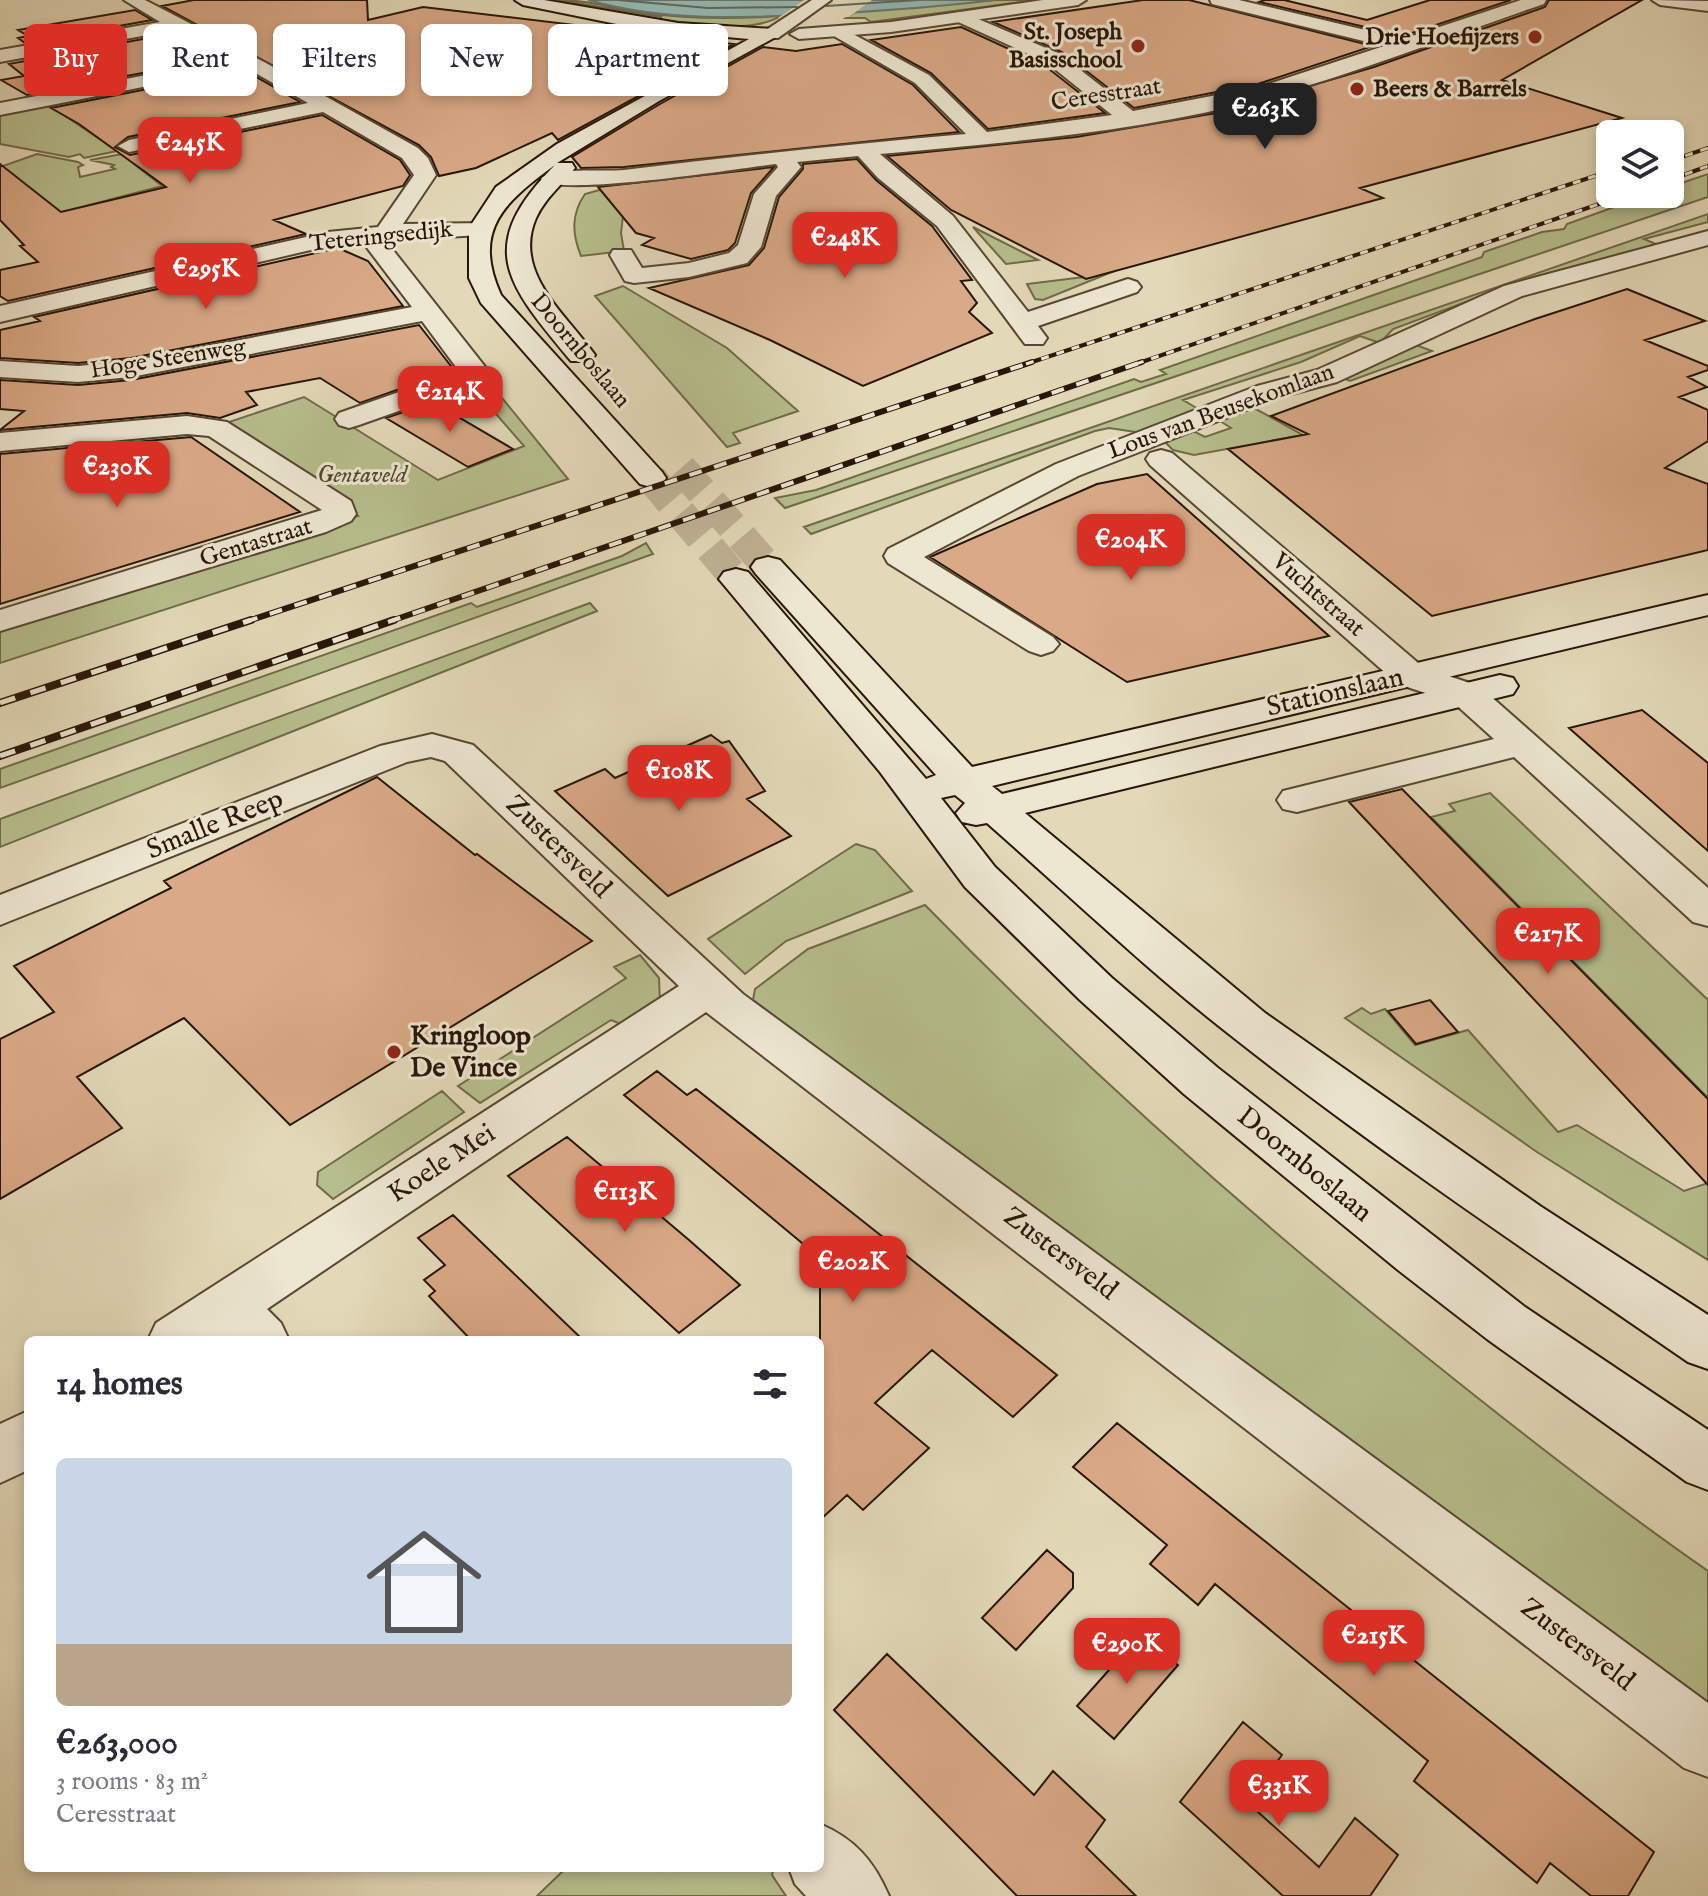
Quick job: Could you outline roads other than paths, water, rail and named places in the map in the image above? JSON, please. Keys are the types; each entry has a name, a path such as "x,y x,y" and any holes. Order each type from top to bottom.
{"street":[{"path":"132,0 153,11 180,15 194,24"},
{"path":"523,0 630,21 840,32 1078,0"},
{"path":"1218,0 1407,46"},
{"name":"Ceresstraat","path":"521,178 613,178 1130,119 1264,92 1538,0"},
{"path":"1660,0 1708,6"},
{"path":"481,228 504,192 564,148 652,97 829,9"},
{"path":"0,56 180,15"},
{"path":"962,17 1053,58 1130,119"},
{"name":"Doornboslaan","path":"599,377 532,296 519,264 521,228 536,197 573,161 788,30"},
{"path":"840,32 922,79 982,138"},
{"path":"257,66 410,153 420,163 425,175 383,232 377,245 476,374 349,419"},
{"path":"0,109 143,84"},
{"path":"129,146 327,105"},
{"name":"Ceresstraat","path":"905,146 965,151 1057,150"},
{"path":"863,149 886,173 945,221 1028,330 1128,287"},
{"path":"622,255 634,276 689,270 738,258 749,247 765,194 790,167 781,157"},
{"name":"Doornboslaan","path":"481,228 478,260 490,298 651,478"},
{"name":"Teteringsedijk","path":"0,314 302,244 383,232 481,228"},
{"name":"Lous van Beusekomlaan","path":"1041,644 900,556 1067,470 1267,392 1327,376 1513,291 1708,238"},
{"name":"Hoge Steenweg","path":"0,369 61,374 123,370 428,312"},
{"name":"Gentastraat","path":"0,442 187,425 217,428 340,508 340,514 331,520 0,621"},
{"name":"Vuchtstraat","path":"1161,459 1411,676 1466,694 1708,912"},
{"name":"Doornboslaan","path":"1708,1345 1522,1221 1249,1025 953,801 752,573 953,801 980,877 1096,989 1201,1081 1506,1323 1708,1463"},
{"name":"Stationslaan","path":"953,801 1411,676 1708,605"},
{"name":"Stationslaan","path":"953,801 1466,694 1708,635"},
{"path":"1297,800 1521,744"},
{"name":"Smalle Reep","path":"0,911 382,758 432,745"},
{"name":"Zustersveld","path":"432,745 459,753 474,766 708,989 1708,1744"},
{"name":"Koele Mei","path":"191,1336 245,1322 708,989"},
{"path":"0,1456 24,1440"},
{"path":"824,1863 853,1896"}],"water":[{"path":"588,0 995,0 867,12 705,17 647,12"}],"tunnel":[{"path":"681,468 768,567"},
{"path":"651,478 736,579"}],"railway":[{"path":"1684,156 1708,148"},
{"path":"1684,175 1708,166"},
{"path":"1026,364 1596,176"},
{"path":"1136,364 1596,205"},
{"path":"245,622 1032,362"},
{"path":"388,622 1142,362"},
{"path":"0,703 251,620"},
{"path":"0,756 394,620"}],"place":[{"name":"Drie Hoefijzers","path":"1535,37"},
{"name":"St. Joseph Basisschool","path":"1138,46"},
{"name":"Beers & Barrels","path":"1357,89"},
{"name":"Kringloop De Vince","path":"394,1052"}],"park label":[{"name":"Gentaveld","path":"362,475"}]}
